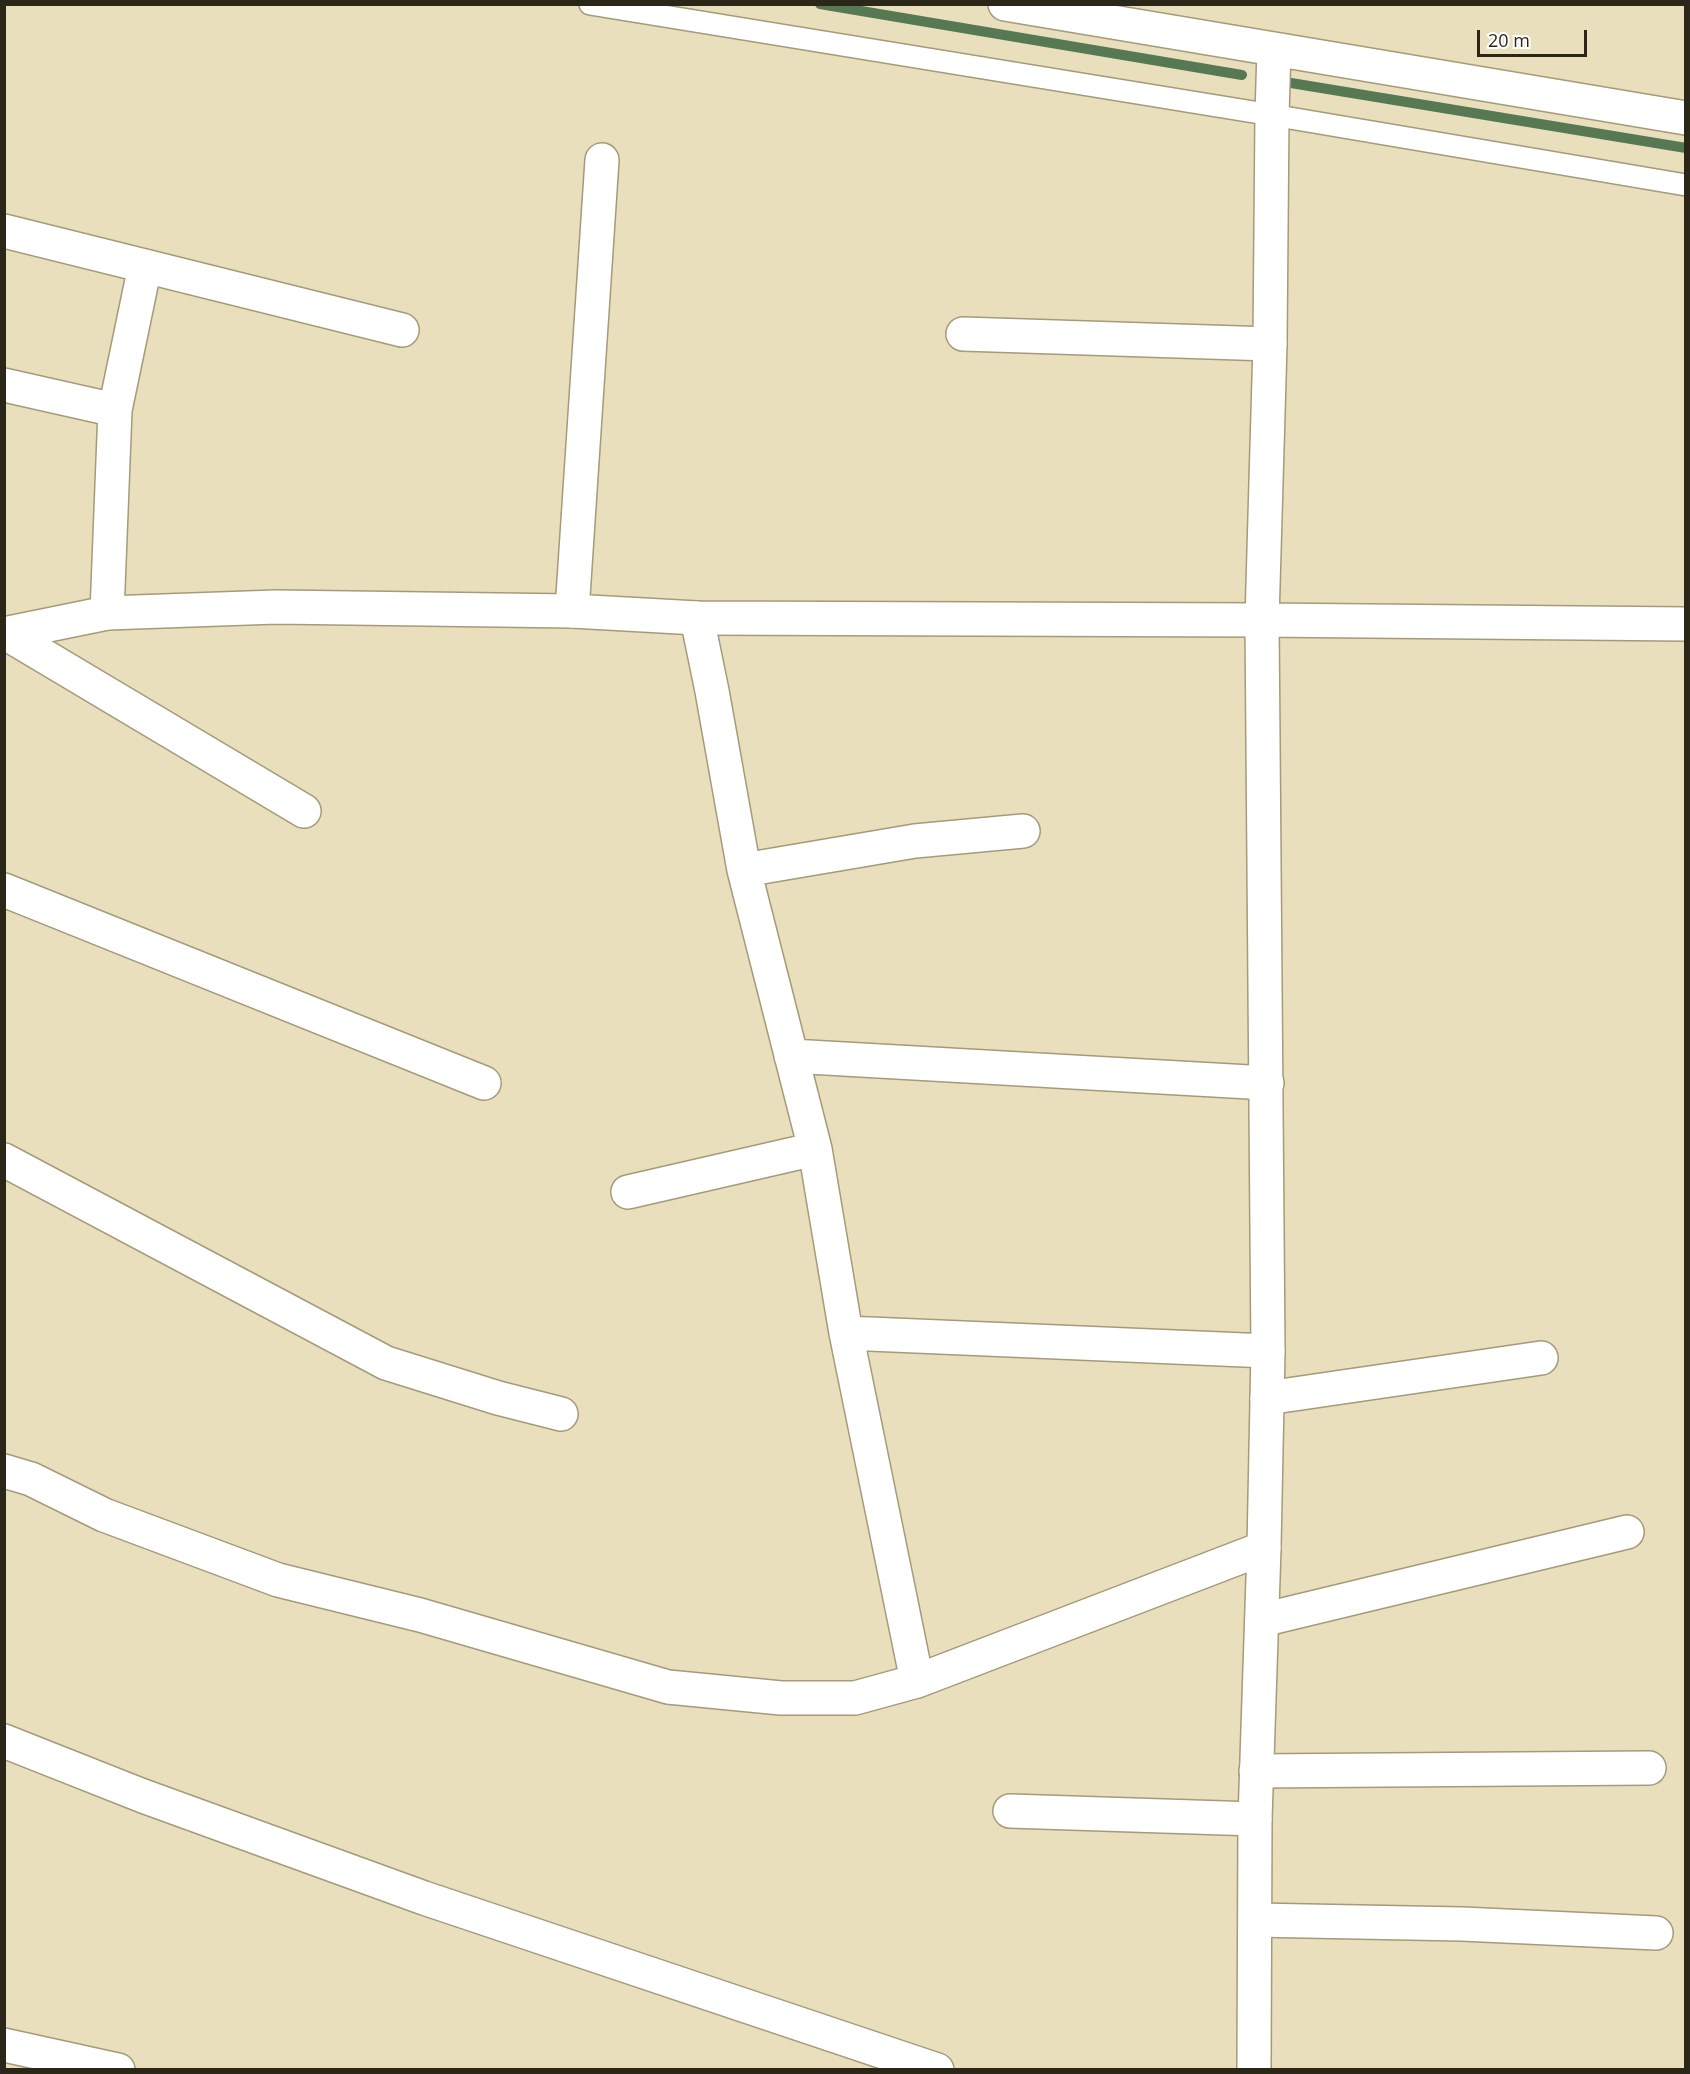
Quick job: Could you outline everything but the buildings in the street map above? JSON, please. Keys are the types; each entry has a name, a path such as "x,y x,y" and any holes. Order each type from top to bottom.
{"street":[{"path":"1005,4 1075,11 1274,50 1686,118"},
{"path":"1254,2070 1255,1819 1268,1350 1262,620 1270,344 1274,50"},
{"path":"572,611 603,160"},
{"path":"4,231 402,330"},
{"path":"107,613 115,410 145,266"},
{"path":"963,334 1270,344"},
{"path":"4,385 115,410"},
{"path":"6,634 107,613 276,607 572,611 697,618 1686,624"},
{"path":"697,618 744,870 815,1149 846,1332 917,1681"},
{"path":"6,634 304,811"},
{"path":"744,870 915,841 1023,831"},
{"path":"4,890 484,1083"},
{"path":"791,1056 1267,1083"},
{"path":"628,1192 815,1149"},
{"path":"4,1160 386,1363 498,1398 561,1414"},
{"path":"846,1332 1268,1350"},
{"path":"1267,1398 1541,1358"},
{"path":"4,1471 31,1479 104,1515 278,1580 420,1615 668,1687 781,1698 855,1698 917,1681 1264,1548"},
{"path":"1262,1620 1627,1532"},
{"path":"4,1741 154,1800 423,1898 937,2070"},
{"path":"1256,1771 1649,1768"},
{"path":"1010,1811 1255,1819"},
{"path":"1255,1920 1462,1924 1656,1933"},
{"path":"4,2045 118,2070"}],"lane":[{"path":"590,4 1686,184"}],"waterway":[{"path":"820,4 1242,75"},
{"path":"1291,83 1686,148"}]}
